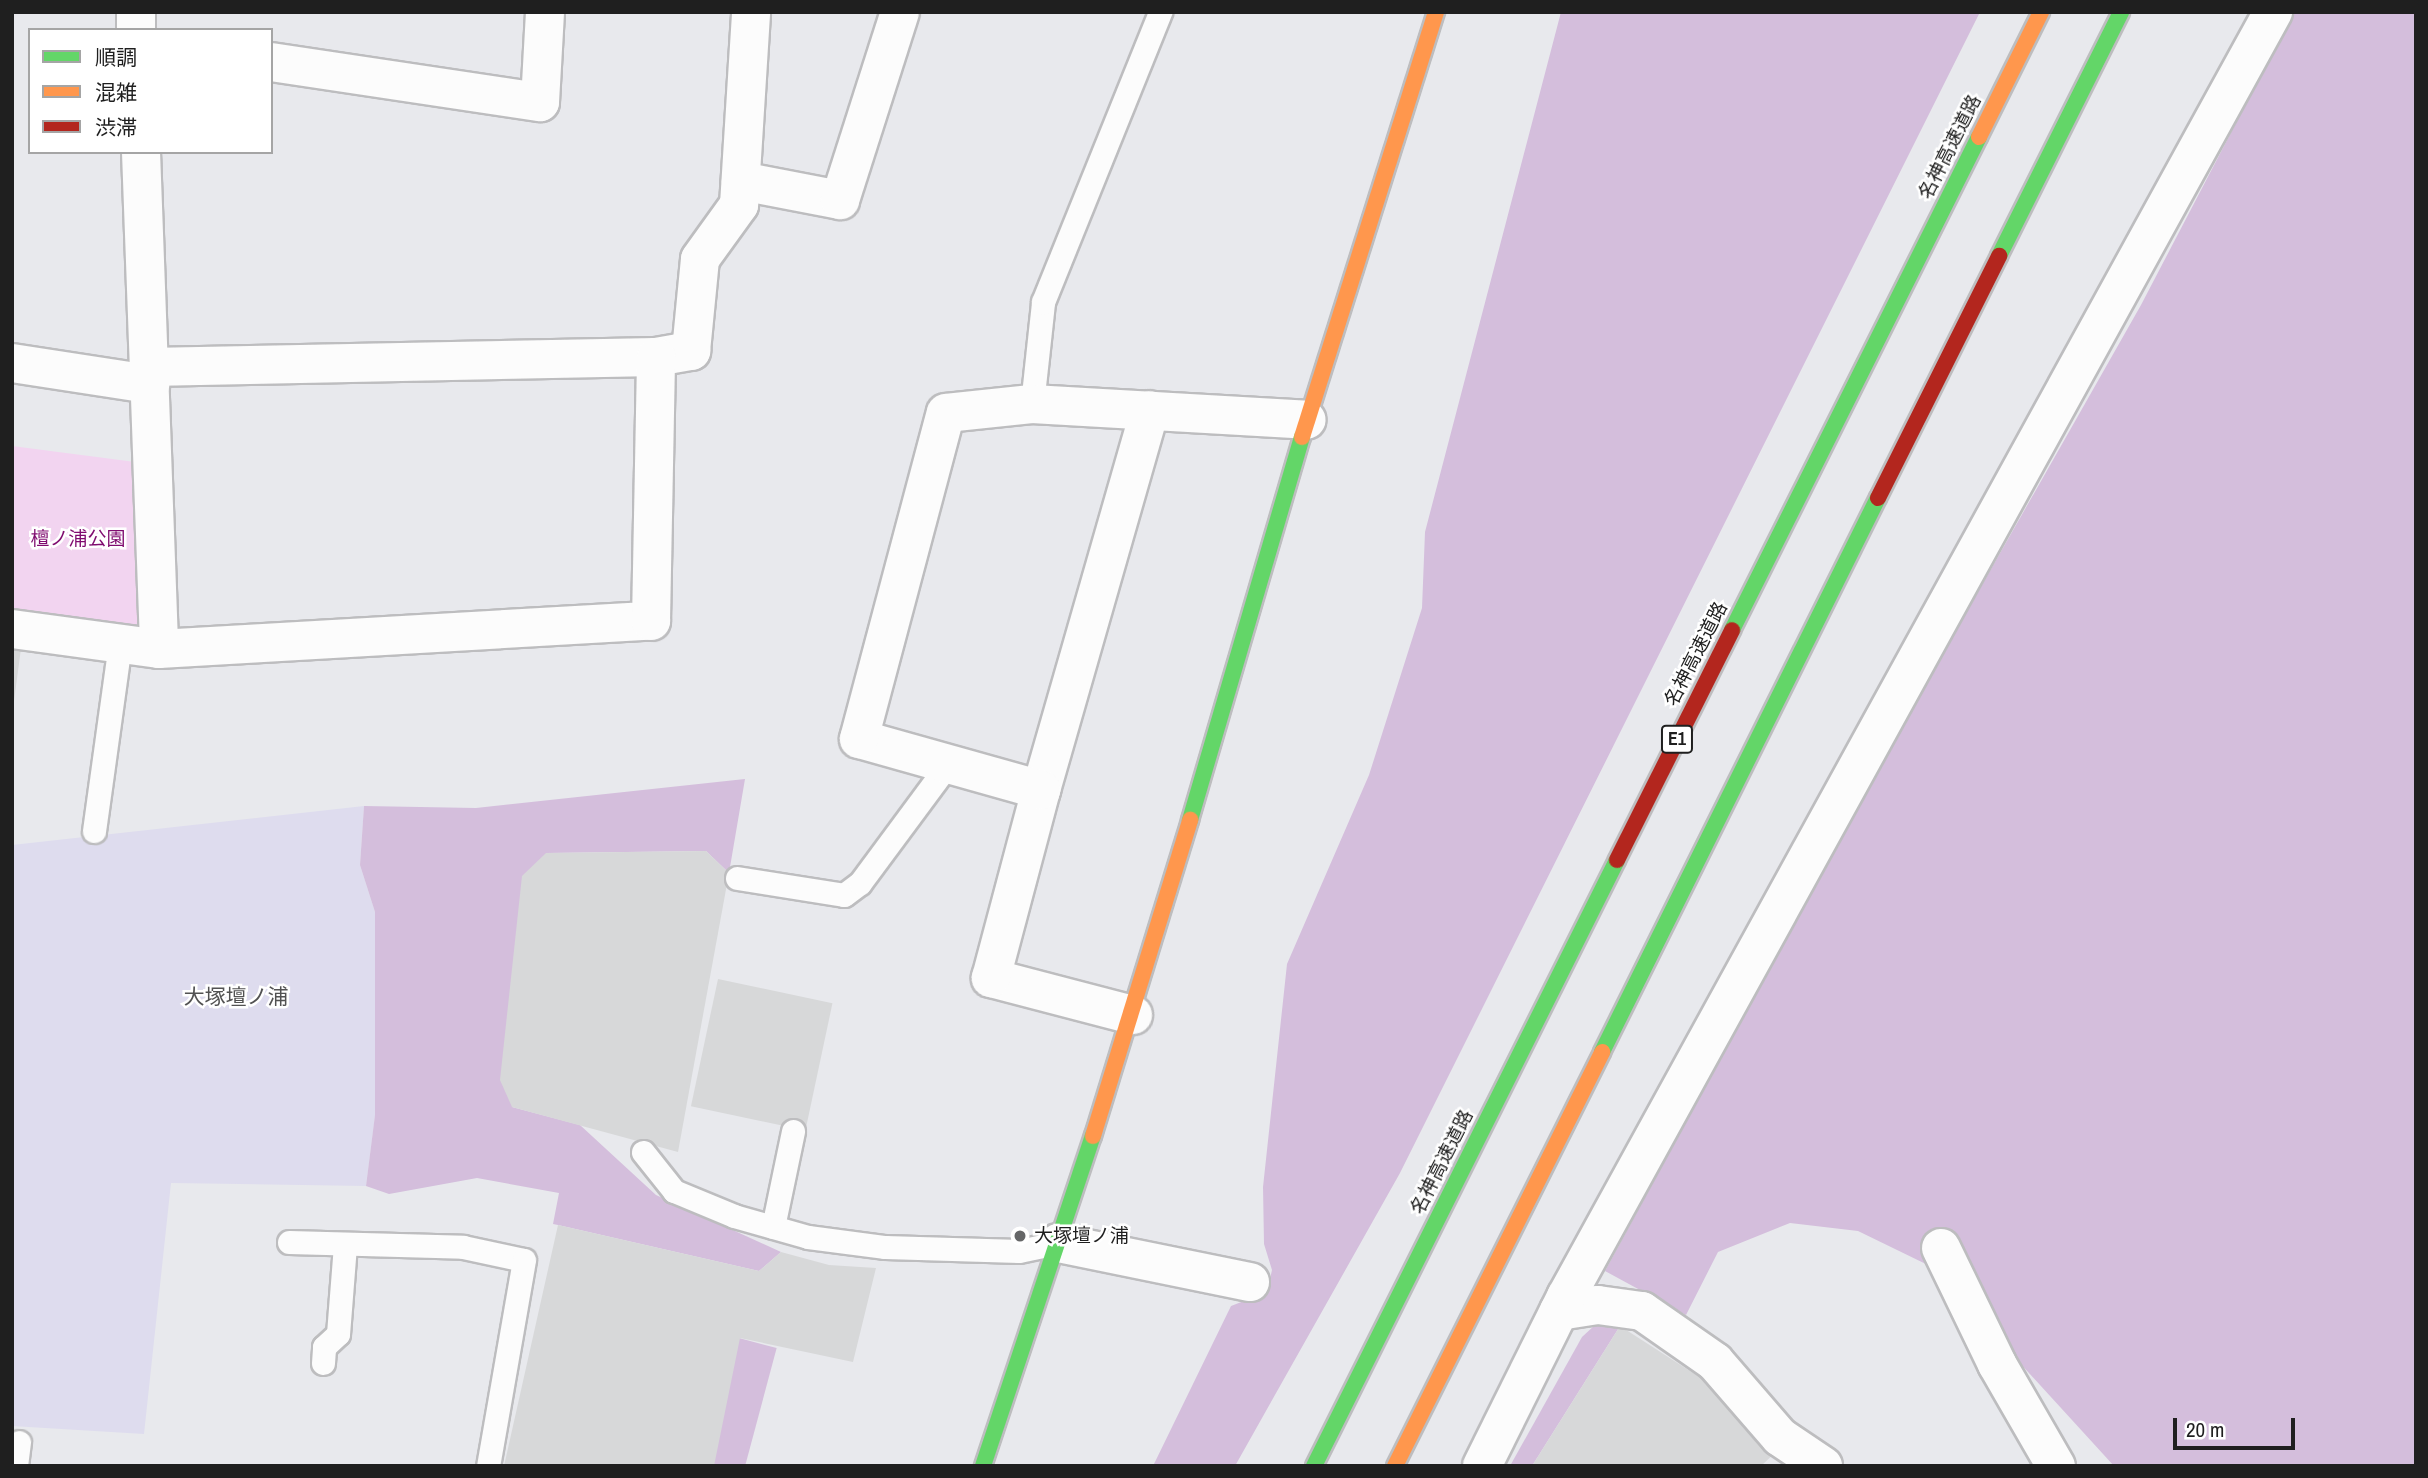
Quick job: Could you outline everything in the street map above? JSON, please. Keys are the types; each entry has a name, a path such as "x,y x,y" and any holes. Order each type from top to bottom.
{"main road":[{"path":"984,1466 1133,1015 1307,420 1436,12"},
{"name":"名神高速道路","path":"1314,1466 2041,12"},
{"path":"1395,1466 2121,12"}],"street":[{"path":"273,62 540,102 545,12"},
{"path":"12,363 150,376 656,357 691,351 699,259 739,205 751,12"},
{"path":"741,181 840,200 900,12"},
{"path":"1482,1466 1559,1311 2273,12"},
{"path":"141,154 159,649"},
{"path":"12,629 159,649 651,621 656,357"},
{"path":"1041,790 859,739 946,413 1031,404 1307,420"},
{"path":"1133,1015 991,978 1041,790 1150,410"},
{"path":"1058,1243 1250,1282"},
{"path":"1941,1248 1997,1364 2056,1466"},
{"path":"1559,1311 1598,1305 1642,1311 1715,1362 1780,1437 1823,1466"}],"lane":[{"path":"1031,404 1043,302 1160,12"},
{"path":"94,831 120,644"},
{"path":"737,878 844,895 860,883 948,764"},
{"path":"773,1227 793,1130"},
{"path":"643,1152 674,1191 808,1237 885,1247 1019,1251 1058,1243"},
{"path":"289,1242 463,1247 524,1261 488,1466"},
{"path":"323,1363 324,1347 338,1334 345,1245"},
{"path":"16,1466 19,1442"}],"shaded area":[{"path":"1561,12 1980,12 1400,1173 1235,1466 1153,1466 1231,1306 1267,1292 1272,1270 1264,1244 1263,1187 1287,964 1369,775 1422,608 1425,532"},
{"path":"2294,12 2416,12 2416,1466 2114,1466 1932,1267 1858,1231 1790,1223 1718,1252 1686,1315 1605,1271 1878,768 2141,305"},
{"path":"12,640 22,641 12,716"},
{"path":"745,779 729,873 706,851 547,853 512,1107 580,1125 656,1195 781,1252 759,1271 553,1224 559,1193 477,1178 389,1194 366,1186 375,1115 375,912 360,865 364,806 476,808"},
{"path":"364,806 360,865 375,912 375,1116 366,1186 171,1183 144,1434 12,1426 12,845"},
{"path":"706,851 729,873 678,1152 512,1107 500,1080 522,876 546,853"},
{"path":"718,979 832,1003 805,1130 691,1106"},
{"path":"558,1225 759,1271 781,1252 829,1265 876,1268 853,1362 740,1338 714,1466 504,1466"},
{"path":"1608,1323 1620,1326 1532,1466 1510,1466 1582,1337 1595,1325"},
{"path":"1620,1326 1721,1391 1778,1450 1761,1466 1532,1466"},
{"path":"739,1338 777,1348 745,1466 705,1464"}],"green space":[{"name":"檀ノ浦公園","path":"12,446 143,463 144,621 129,632 12,608"}],"traffic: fast":[{"path":"1999,256 2121,12"},
{"path":"1732,630 1979,137"},
{"path":"1190,820 1302,437"},
{"path":"1602,1052 1878,498"},
{"path":"1314,1466 1617,860"},
{"path":"983,1466 1093,1136"}],"traffic: slow":[{"path":"1302,437 1436,12"},
{"path":"1979,137 2041,12"},
{"path":"1093,1136 1190,820"},
{"path":"1395,1466 1602,1052"}],"traffic: jam":[{"path":"1878,498 1999,256"},
{"path":"1617,860 1732,630"}],"place":[{"name":"大塚壇ノ浦","path":"1020,1236"}],"district":[{"name":"大塚壇ノ浦","path":"236,997"}]}
